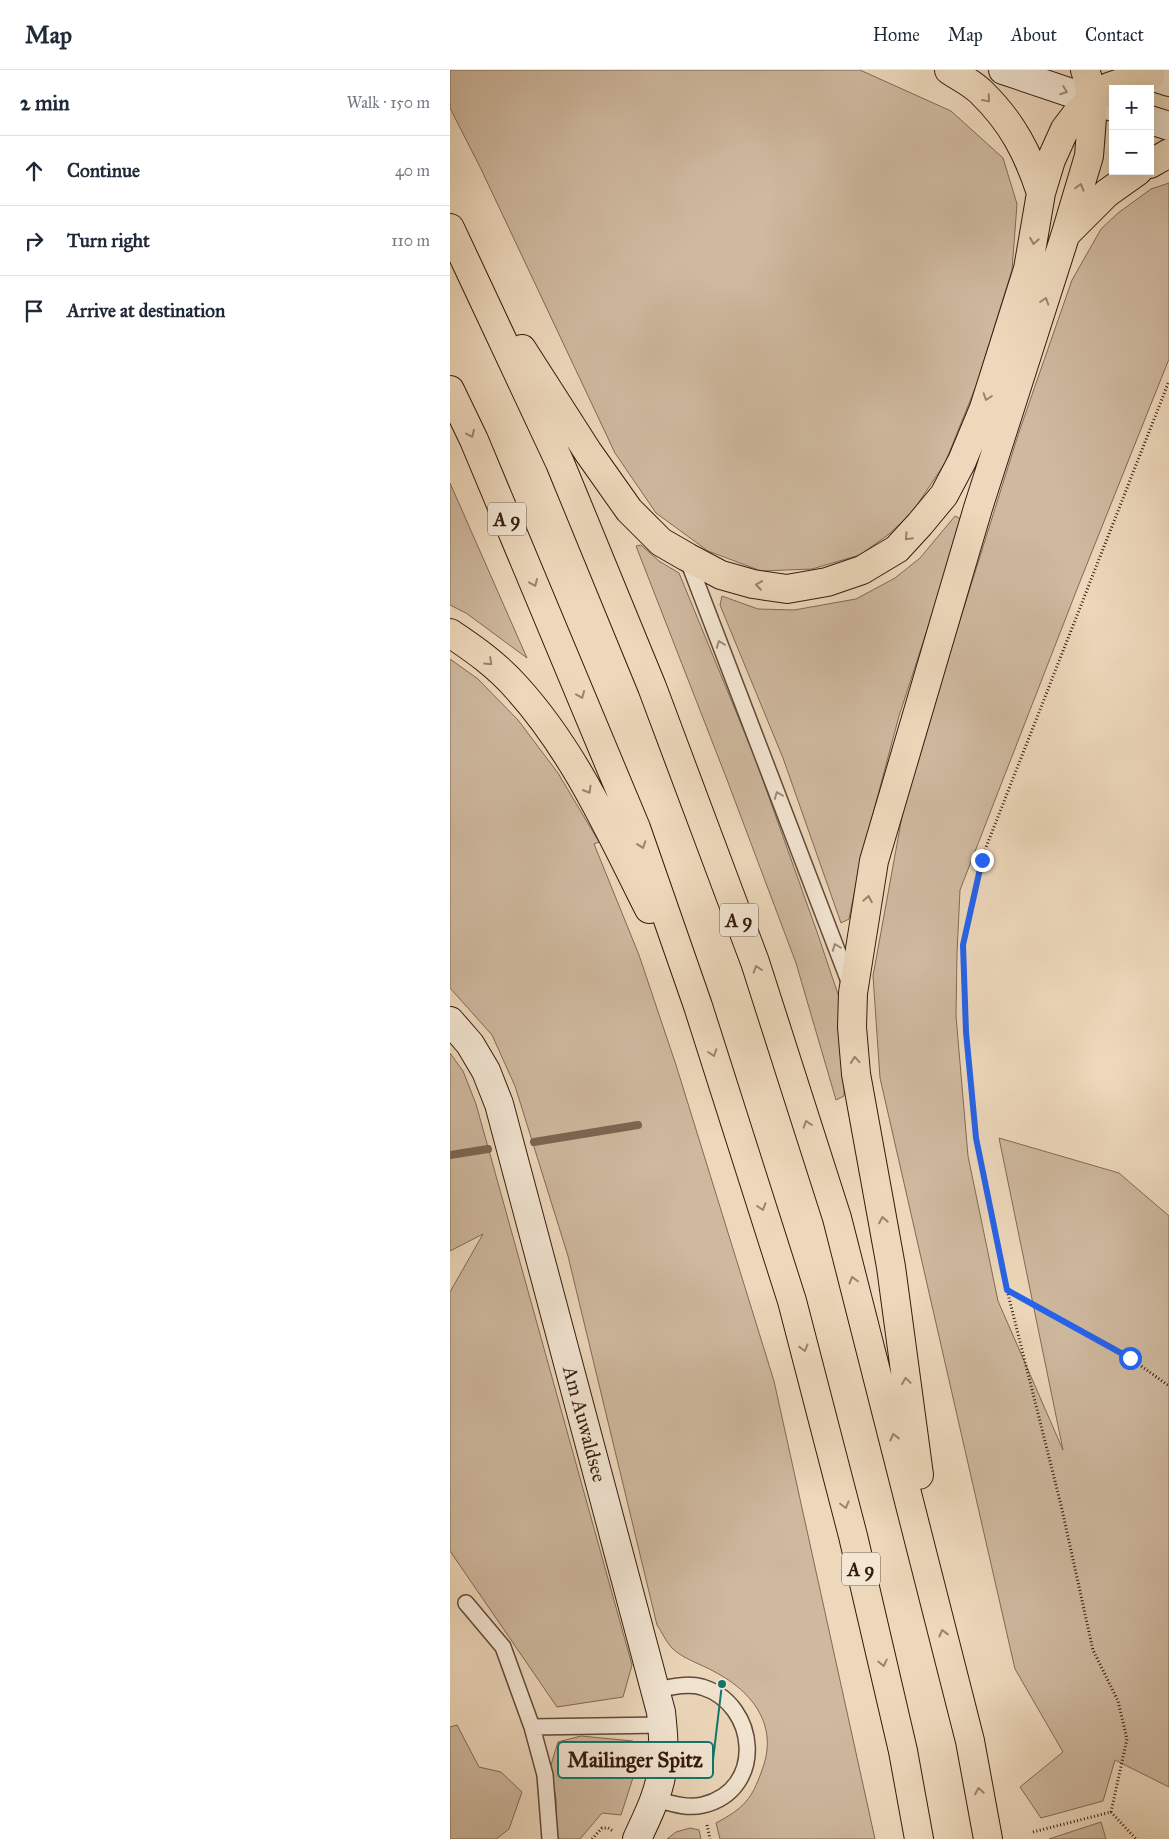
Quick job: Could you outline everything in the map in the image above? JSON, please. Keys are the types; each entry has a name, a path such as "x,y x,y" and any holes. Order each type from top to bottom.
{"highway":[{"path":"949,70 980,91 1009,124 1031,162 1041,193"},
{"path":"1085,70 1102,104"},
{"path":"936,1603 891,1267 856,1074 852,1027 854,993 874,861 978,508 1089,156 1092,118 1102,104 1109,87 1150,76"},
{"path":"468,264 588,452 629,510 661,542 721,575 753,584 787,588 827,582 862,570 897,549 944,495 962,461 984,408 1028,269 1041,193 1052,160 1065,129 1078,112 1102,104"},
{"path":"1154,162 1169,154"},
{"path":"1066,233 1107,193 1132,175"},
{"name":"A 9","path":"450,228 560,463 652,687 755,962 837,1218 970,1741 988,1839"},
{"name":"A 9","path":"450,390 482,458 636,828 698,1006 795,1310 853,1536 903,1751 920,1839"},
{"path":"450,633 482,655 516,686 542,717 566,752 592,796 698,1006"}],"street":[{"path":"1004,70 1102,104"},
{"path":"1154,121 1169,126"},
{"name":"Am Auwaldsee","path":"450,1020 470,1044 486,1071 499,1104 656,1690 663,1725 662,1770 654,1799 627,1836"}],"lane":[{"path":"687,557 854,993"},
{"path":"466,1603 502,1647 532,1727 545,1775 550,1839"},
{"path":"654,1799 687,1806 702,1806 718,1800 731,1791 741,1779 746,1766 748,1751 746,1734 739,1720 729,1705 716,1693 700,1687 687,1685 656,1690"},
{"path":"532,1727 663,1725"}],"path":[{"path":"1110,1812 1127,1739 1118,1701 1093,1650 1061,1505 1007,1290 976,1138 966,1032 963,945 982,860 1169,381"},
{"path":"1007,1290 1130,1358 1169,1386"},
{"path":"1033,1832 1110,1812"},
{"path":"1110,1812 1136,1839"},
{"path":"592,1839 602,1828 608,1828 627,1836"}],"shaded area":[{"path":"450,70 860,70 951,111 1003,158 1017,204 1012,270 976,386 945,463 911,514 889,534 860,555 812,569 761,571 708,551 656,513 615,453 481,169 450,108"},
{"path":"1169,183 1169,359 960,890 956,1016 968,1156 998,1301 1063,1450 999,1138 1119,1173 1169,1216 1169,1787 1115,1760 1103,1801 1041,1818 1020,1787 1063,1752 1015,1669 880,1078 873,976 907,789 1019,432 1072,280 1101,229 1118,213 1151,189"},
{"path":"450,483 527,658 466,613 450,605"},
{"path":"955,516 963,520 899,716 861,859 849,919 841,923 783,758 720,605 722,596 758,609 794,610 856,599 895,578 920,558"},
{"path":"641,545 659,561 679,573 755,758 817,932 842,1006 845,1053 844,1096 836,1100 796,963 636,546"},
{"path":"450,659 478,679 518,720 558,773 599,842 594,844 639,955 676,1065 774,1381 875,1839 720,1839 716,1823 746,1802 755,1788 766,1754 767,1739 765,1725 751,1700 741,1690 729,1680 676,1652 657,1625 568,1256 515,1086 492,1035 450,988"},
{"path":"450,1053 463,1071 476,1104 632,1665 623,1697 557,1707 450,1551 450,1292 483,1234 450,1251"},
{"path":"457,1725 479,1767 501,1772 522,1792 509,1829 496,1839 450,1839 450,1727"},
{"path":"581,1736 633,1741 638,1762 621,1815 602,1813 580,1839 557,1839 556,1799 550,1768 558,1742"},
{"path":"1101,1822 1106,1839 1049,1839"},
{"path":"690,1828 699,1830 701,1839 667,1839 676,1832"}],"waterway":[{"path":"534,1142 638,1125"},
{"path":"450,1155 488,1149"}],"place":[{"name":"Mailinger Spitz","path":"722,1684"}],"route":[{"path":"982,860 963,945 966,1032 976,1138 1007,1290 1130,1358"}]}
